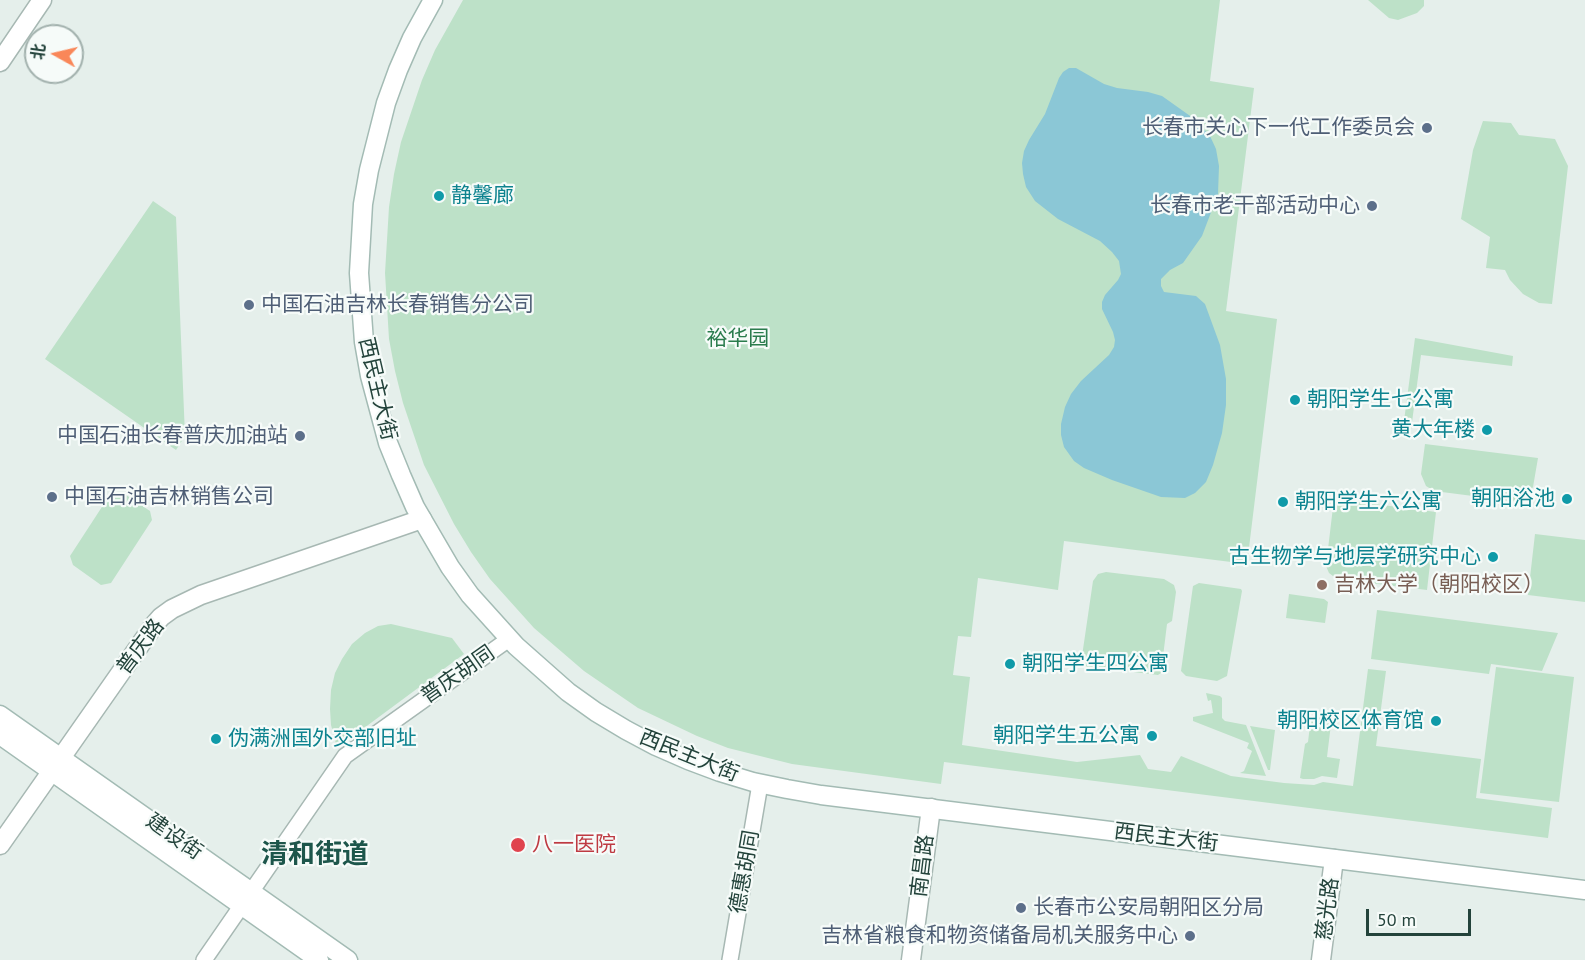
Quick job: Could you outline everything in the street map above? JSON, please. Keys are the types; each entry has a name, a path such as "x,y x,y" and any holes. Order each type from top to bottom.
{"main road":[{"path":"0,62 42,0"},
{"name":"西民主大街","path":"433,0 398,70 386,103 369,170 363,204 359,273 364,342 378,410 388,443 400,475 422,519 450,567 470,595 509,639 568,692 626,730 688,760 760,783 821,795 1585,890"},
{"name":"普庆路","path":"0,844 154,625 172,609 201,595 422,519"},
{"name":"建设街","path":"0,715 56,764 247,899 348,960"},
{"name":"建设街","path":"0,735 56,764"},
{"name":"南昌路","path":"912,960 930,808"},
{"name":"慈光路","path":"1321,960 1334,859"},
{"name":"建设街","path":"247,899 319,960"}],"street":[{"name":"普庆胡同","path":"204,960 349,752 509,639"},
{"name":"德惠胡同","path":"730,960 760,783"}],"green space":[{"name":"裕华园","path":"463,0 1220,0 1210,81 1254,88 1226,311 1277,319 1247,564 1064,541 1058,590 978,578 971,637 958,636 953,675 970,677 962,745 1077,762 1140,755 1148,769 1171,772 1181,756 1231,776 1284,783 1314,785 1323,782 1353,786 1368,669 1386,671 1376,746 1481,759 1476,798 1552,808 1548,838 944,762 941,784 792,764 728,748 697,736 638,708 584,671 534,628 490,579 454,524 424,465 403,403 389,339 385,273 389,207 394,174 401,142 422,80 435,50"},
{"path":"1368,0 1424,0 1424,6 1417,13 1398,20 1389,18"},
{"path":"1483,121 1511,123 1519,135 1555,139 1568,166 1552,304 1539,303 1523,294 1510,280 1505,270 1486,268 1490,237 1461,219 1473,150"},
{"path":"153,201 176,217 185,436 176,450 45,359"},
{"path":"1415,338 1513,356 1512,366 1421,355 1410,437 1402,436"},
{"path":"1425,444 1538,458 1533,487 1528,495 1512,501 1434,491 1426,486 1421,474"},
{"path":"111,493 123,493 150,511 152,520 111,583 101,585 73,565 70,556"},
{"path":"1344,500 1436,512 1427,590 1337,579 1329,573 1326,566 1333,507"},
{"path":"1535,534 1585,540 1585,602 1528,595"},
{"path":"1106,572 1164,579 1174,585 1176,592 1172,621 1167,624 1161,673 1158,675 1084,666 1081,663 1093,581 1098,574"},
{"path":"1199,583 1242,591 1227,676 1217,681 1186,676 1181,671 1193,586"},
{"path":"1289,594 1324,599 1328,602 1325,623 1286,618"},
{"path":"1377,610 1558,633 1542,671 1491,664 1489,674 1371,659"},
{"path":"391,624 452,638 464,654 337,748 331,725 330,709 335,673 352,644 378,626"},
{"path":"1496,667 1574,677 1559,802 1480,793"},
{"path":"1206,693 1222,698 1222,718 1225,721 1246,725 1266,776 1240,773 1244,771 1252,751 1247,748 1249,743 1193,721 1193,717 1213,713 1211,700 1208,701"},
{"path":"1311,717 1322,718 1322,722 1331,724 1327,757 1340,759 1337,778 1322,776 1314,779 1300,778"},
{"path":"1250,726 1275,730 1270,770 1268,770"}],"water":[{"path":"1069,68 1076,68 1104,84 1117,88 1162,96 1193,118 1210,136 1216,149 1219,166 1218,194 1202,236 1183,263 1170,270 1161,279 1164,292 1196,296 1205,304 1220,345 1226,379 1226,405 1222,433 1213,465 1206,482 1195,493 1185,498 1161,497 1112,480 1084,468 1074,461 1064,447 1061,424 1071,394 1114,347 1113,332 1102,309 1102,302 1121,274 1119,261 1100,241 1058,219 1035,201 1026,187 1022,163 1024,151 1045,114 1059,78"}],"place":[{"name":"长春市关心下一代工作委员会","path":"1427,128"},
{"name":"静馨廊","path":"439,196"},
{"name":"长春市老干部活动中心","path":"1372,206"},
{"name":"中国石油吉林长春销售分公司","path":"249,305"},
{"name":"朝阳学生七公寓","path":"1295,400"},
{"name":"黄大年楼","path":"1487,430"},
{"name":"中国石油长春普庆加油站","path":"300,436"},
{"name":"中国石油吉林销售公司","path":"52,497"},
{"name":"朝阳浴池","path":"1567,499"},
{"name":"朝阳学生六公寓","path":"1283,502"},
{"name":"古生物学与地层学研究中心","path":"1493,557"},
{"name":"吉林大学（朝阳校区）","path":"1322,585"},
{"name":"朝阳学生四公寓","path":"1010,664"},
{"name":"朝阳校区体育馆","path":"1436,721"},
{"name":"朝阳学生五公寓","path":"1152,736"},
{"name":"伪满洲国外交部旧址","path":"216,739"},
{"name":"八一医院","path":"518,845"},
{"name":"长春市公安局朝阳区分局","path":"1021,908"},
{"name":"吉林省粮食和物资储备局机关服务中心","path":"1190,936"}],"district":[{"name":"清和街道","path":"315,855"}]}
